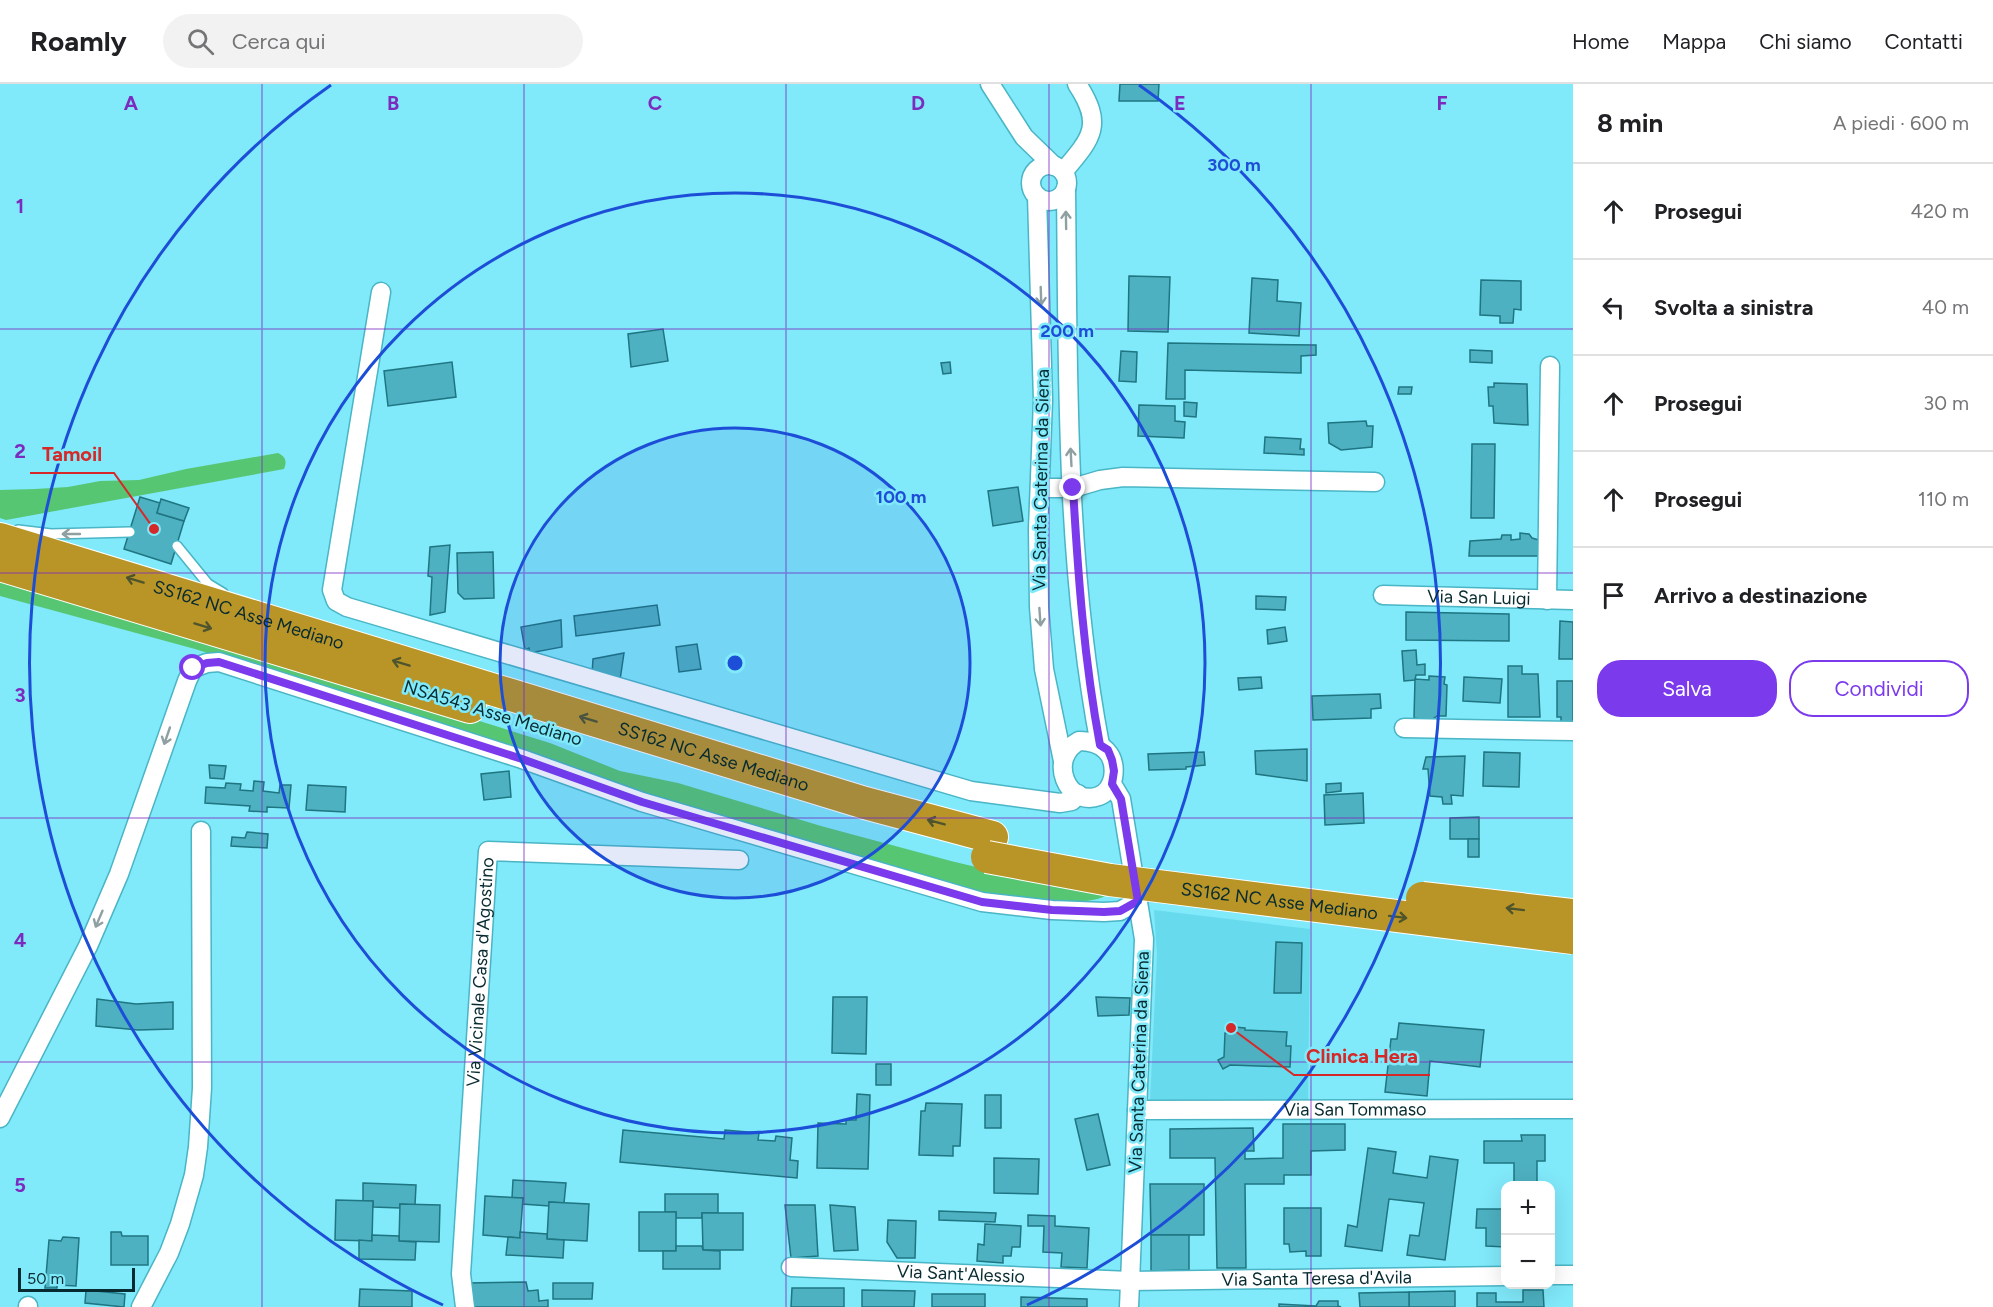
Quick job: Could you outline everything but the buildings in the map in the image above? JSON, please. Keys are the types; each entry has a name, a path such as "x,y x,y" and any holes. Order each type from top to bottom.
{"highway":[{"name":"SS162 NC Asse Mediano","path":"8,545 865,803 990,847 1110,880 1573,938"},
{"name":"NSA543 Asse Mediano","path":"8,545 861,825 990,847 1094,857 1573,915"}],"street":[{"path":"990,84 1024,137 1061,175"},
{"path":"1024,137 1034,174 1032,186 1037,196 1054,200 1059,197 1061,175 1083,147 1092,128 1093,115 1088,100 1077,84"},
{"path":"1034,174 1042,166 1061,175"},
{"name":"Via Santa Caterina da Siena","path":"1061,175 1067,262 1068,405 1080,602 1100,745"},
{"name":"Via Santa Caterina da Siena","path":"1037,196 1043,400 1038,552 1041,638 1049,700 1063,761"},
{"path":"1040,264 1067,262"},
{"path":"381,292 332,590 336,602 971,791 1060,803 1072,801 1078,794"},
{"path":"1547,600 1550,366"},
{"path":"1040,488 1073,488 1100,480 1123,477 1375,482"},
{"name":"Via San Luigi","path":"1383,595 1573,600"},
{"path":"0,1118 92,936 118,874 187,681 193,668 207,663 219,662 341,700 522,759 642,802 982,902 1052,910 1104,912 1120,911 1138,901"},
{"path":"1404,728 1573,731"},
{"path":"1079,741 1090,741 1100,745 1108,750 1112,760 1114,771 1112,784 1106,792 1097,797 1078,794 1065,780 1063,761 1065,753 1079,741"},
{"name":"Via Santa Caterina da Siena","path":"1112,784 1119,793 1144,939 1129,1307"},
{"path":"1097,797 1118,809 1124,818"},
{"path":"141,1307 169,1253 180,1224 194,1175 198,1147 202,1088 201,831"},
{"name":"Via Vicinale Casa d'Agostino","path":"465,1307 461,1274 488,851 740,860"},
{"name":"Via San Tommaso","path":"1137,1110 1573,1109"},
{"name":"Via Sant'Alessio","path":"791,1267 1130,1281"},
{"path":"1555,1275 1573,1275"},
{"name":"Via Santa Teresa d'Avila","path":"1130,1281 1501,1276"}],"lane":[{"path":"8,545 51,534 130,532"},
{"path":"177,546 208,584 273,624"}],"shaded area":[{"path":"1154,910 1310,929 1308,1102 1150,1102 1157,954"}],"green space":[{"path":"278,453 285,460 284,469 6,520 0,518 0,490 68,487 100,481 139,480 186,469"},
{"path":"0,577 98,602 550,743 620,771 678,783 821,826 951,861 1018,877 1110,893 1101,898 1081,901 1027,898 1025,900 982,894 649,798 481,740 195,649 0,596"}],"place":[{"name":"Tamoil","path":"154,529"},
{"name":"Clinica Hera","path":"1231,1028"}],"route":[{"path":"193,668 219,662 522,759 642,802 934,890 982,902 1052,910 1120,911 1138,901 1121,799 1112,784 1114,771 1112,760 1108,750 1100,745 1094,712 1080,602 1073,488"}]}
